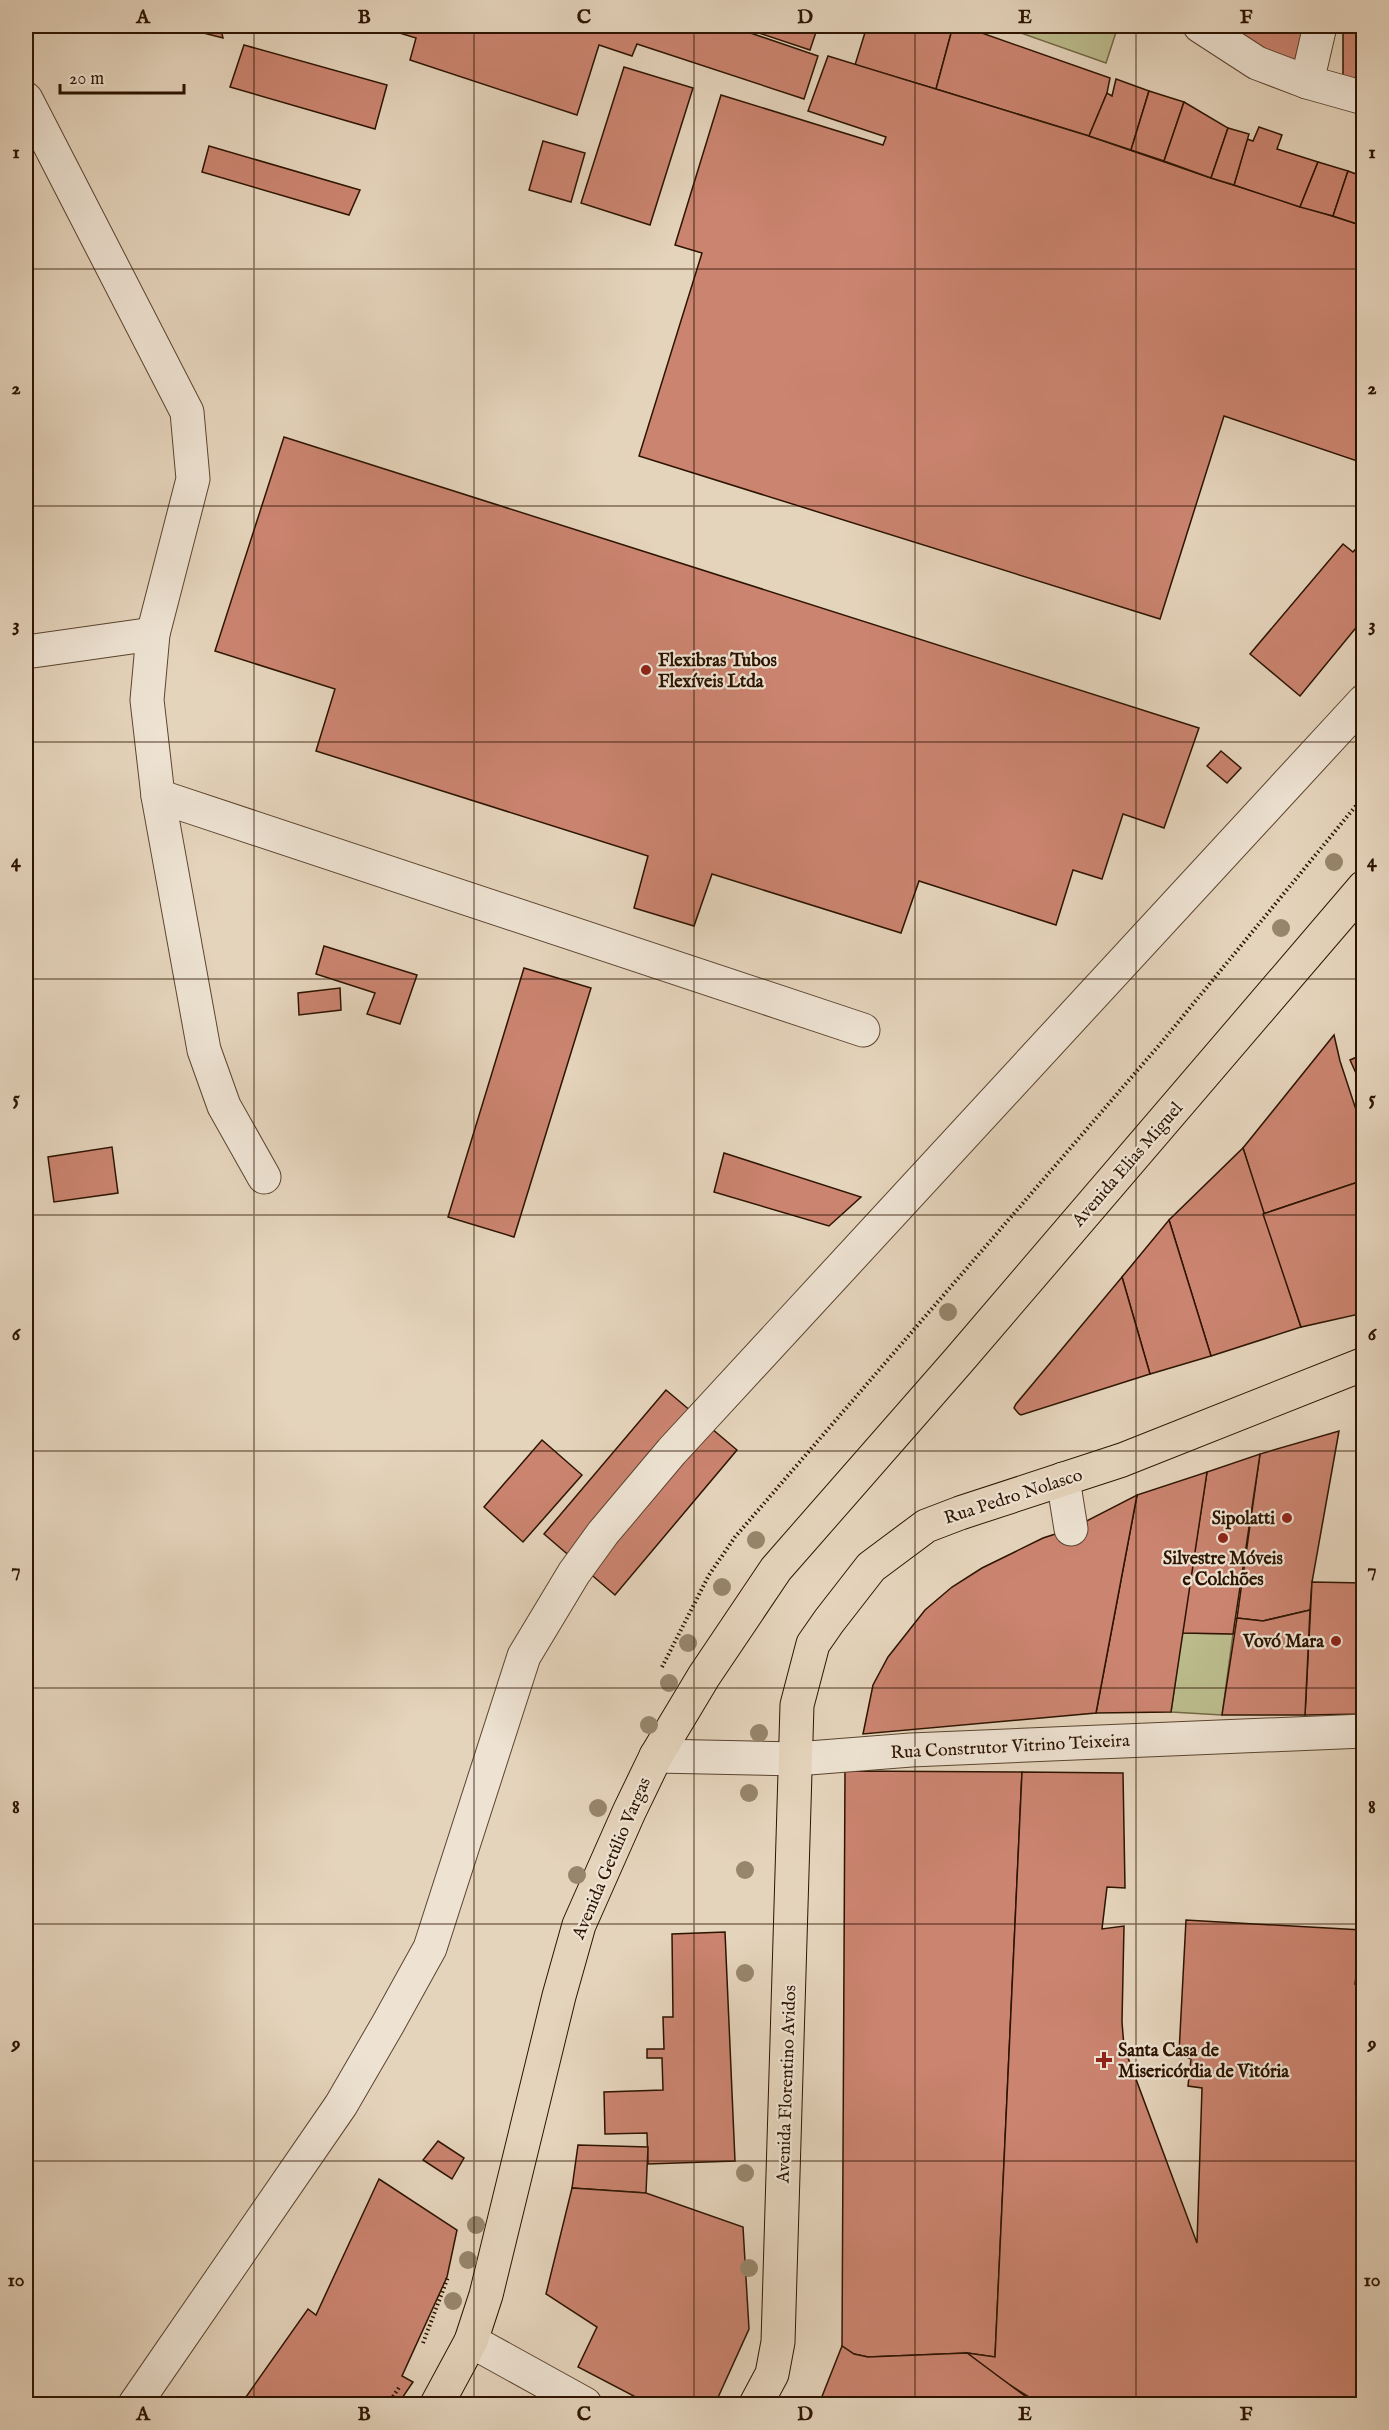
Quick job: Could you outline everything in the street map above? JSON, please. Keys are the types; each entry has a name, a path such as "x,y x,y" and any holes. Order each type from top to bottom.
{"main road":[{"name":"Avenida Elias Miguel","path":"889,1440 1364,887"},
{"name":"Rua Pedro Nolasco","path":"796,1759 797,1704 813,1644 871,1567 926,1526 1122,1460 1364,1364"},
{"name":"Avenida Getúlio Vargas","path":"437,2404 471,2341 486,2295 559,1996 579,1925 629,1812 657,1756 745,1612 776,1569 889,1440"},
{"name":"Avenida Florentino Avidos","path":"756,2404 772,2374 778,2342 796,1759"}],"street":[{"path":"1200,26 1257,63 1307,82 1364,98"},
{"path":"1307,82 1320,26"},
{"path":"26,99 187,412 193,479 153,634 147,700 158,796 204,1050 224,1106 264,1177"},
{"path":"26,652 153,634"},
{"path":"135,2404 341,2105 430,1948 524,1656 574,1573 603,1533 672,1450 1364,701"},
{"path":"158,796 863,1030"},
{"path":"1063,1479 1071,1529"},
{"name":"Rua Construtor Vitrino Teixeira","path":"657,1756 796,1759 913,1740 1364,1731"},
{"path":"471,2341 585,2404"}],"green space":[{"path":"1001,26 1118,26 1106,63"},
{"path":"1182,1633 1233,1634 1222,1715 1171,1712"}],"building":[{"path":"176,26 220,26 223,38"},
{"path":"377,26 730,26 818,56 804,99 637,44 632,56 599,45 577,115 410,60 416,38"},
{"path":"755,26 818,26 810,50 753,31"},
{"path":"867,26 953,26 936,89 855,65"},
{"path":"953,26 962,26 1110,78 1107,93 1089,136 936,89"},
{"path":"1227,26 1305,26 1292,70"},
{"path":"1343,26 1364,26 1364,78 1343,78"},
{"path":"244,45 387,85 375,129 230,87"},
{"path":"828,56 1089,136 1211,178 1364,226 1364,458 1360,462 1224,416 1160,619 639,456 702,253 675,245 721,95 883,145 886,137 808,111"},
{"path":"624,67 693,88 650,225 581,203"},
{"path":"1116,79 1149,91 1131,150 1089,136 1107,93 1112,96"},
{"path":"1149,91 1184,102 1164,161 1131,150"},
{"path":"1184,102 1228,128 1211,178 1164,161"},
{"path":"1259,127 1282,135 1277,149 1318,162 1300,207 1234,185 1247,139 1253,141"},
{"path":"1228,128 1249,134 1234,185 1211,178"},
{"path":"543,141 585,153 571,202 529,190"},
{"path":"209,146 360,190 349,215 202,172"},
{"path":"1318,162 1348,171 1333,216 1300,207"},
{"path":"1348,171 1364,177 1364,215 1360,225 1333,216"},
{"name":"Flexibras Tubos Flexíveis Ltda","path":"284,437 1199,728 1164,828 1123,814 1102,879 1073,870 1056,925 919,881 901,933 712,874 694,926 634,908 648,856 316,751 335,689 215,651"},
{"path":"1364,540 1364,618 1300,696 1250,654 1343,544 1353,552"},
{"path":"1221,751 1241,768 1227,783 1207,766"},
{"path":"324,946 417,975 400,1024 367,1014 375,993 316,974"},
{"path":"524,968 591,988 514,1237 448,1217"},
{"path":"340,988 341,1010 299,1015 298,993"},
{"path":"1334,1035 1364,1134 1364,1180 1263,1214 1243,1148"},
{"path":"1364,1054 1364,1091 1350,1060"},
{"path":"112,1147 118,1193 54,1202 48,1157"},
{"path":"1243,1148 1301,1327 1211,1356 1169,1220"},
{"path":"724,1153 861,1197 829,1226 714,1192"},
{"path":"1364,1180 1364,1313 1301,1327 1263,1214"},
{"path":"1169,1220 1211,1356 1150,1374 1122,1277"},
{"path":"1122,1277 1150,1374 1019,1414 1014,1408 1016,1404"},
{"path":"666,1390 737,1450 615,1595 544,1534"},
{"name":"Sipolatti","path":"1339,1431 1312,1582 1310,1610 1263,1621 1237,1618 1260,1454"},
{"path":"542,1440 582,1475 523,1542 484,1507"},
{"name":"Silvestre Móveis e Colchões","path":"1260,1454 1233,1634 1182,1633 1207,1472"},
{"path":"1207,1472 1171,1712 1096,1713 1137,1495"},
{"path":"1137,1495 1096,1713 863,1734 873,1685 888,1657 925,1610 952,1587 982,1568 1043,1538 1071,1529"},
{"name":"Vovó Mara","path":"1312,1582 1364,1583 1364,1714 1305,1715"},
{"path":"1310,1610 1305,1715 1222,1715 1237,1618 1263,1621"},
{"path":"845,1771 1022,1772 995,2357 967,2353 868,2357 854,2354 842,2346"},
{"path":"1022,1772 1123,1773 1125,1888 1107,1887 1102,1929 1124,1926 1122,2022 1124,2047 1197,2243 1202,2088 1188,2086 1191,2059 1179,2053 1186,1920 1362,1930 1355,1984 1364,1985 1364,2404 1040,2404 1002,2380 967,2353 995,2357"},
{"path":"725,1932 735,2161 648,2164 647,2133 605,2134 604,2092 663,2090 662,2058 647,2058 647,2049 664,2049 663,2017 673,2017 672,1934"},
{"path":"438,2141 464,2158 452,2179 423,2160"},
{"path":"578,2145 648,2147 646,2193 572,2188"},
{"path":"379,2179 457,2230 447,2277 402,2376 413,2382 398,2404 241,2404 308,2309 316,2315"},
{"path":"572,2188 646,2193 743,2227 749,2329 715,2404 649,2404 578,2367 597,2327 546,2294"},
{"path":"842,2346 854,2354 868,2357 967,2353 1025,2396 1021,2404 819,2404"}],"place":[{"name":"Flexibras Tubos Flexíveis Ltda","path":"646,670"},
{"name":"Sipolatti","path":"1287,1518"},
{"name":"Silvestre Móveis e Colchões","path":"1223,1538"},
{"name":"Vovó Mara","path":"1336,1641"},
{"name":"Santa Casa de Misericórdia de Vitória","path":"1104,2060"}]}
